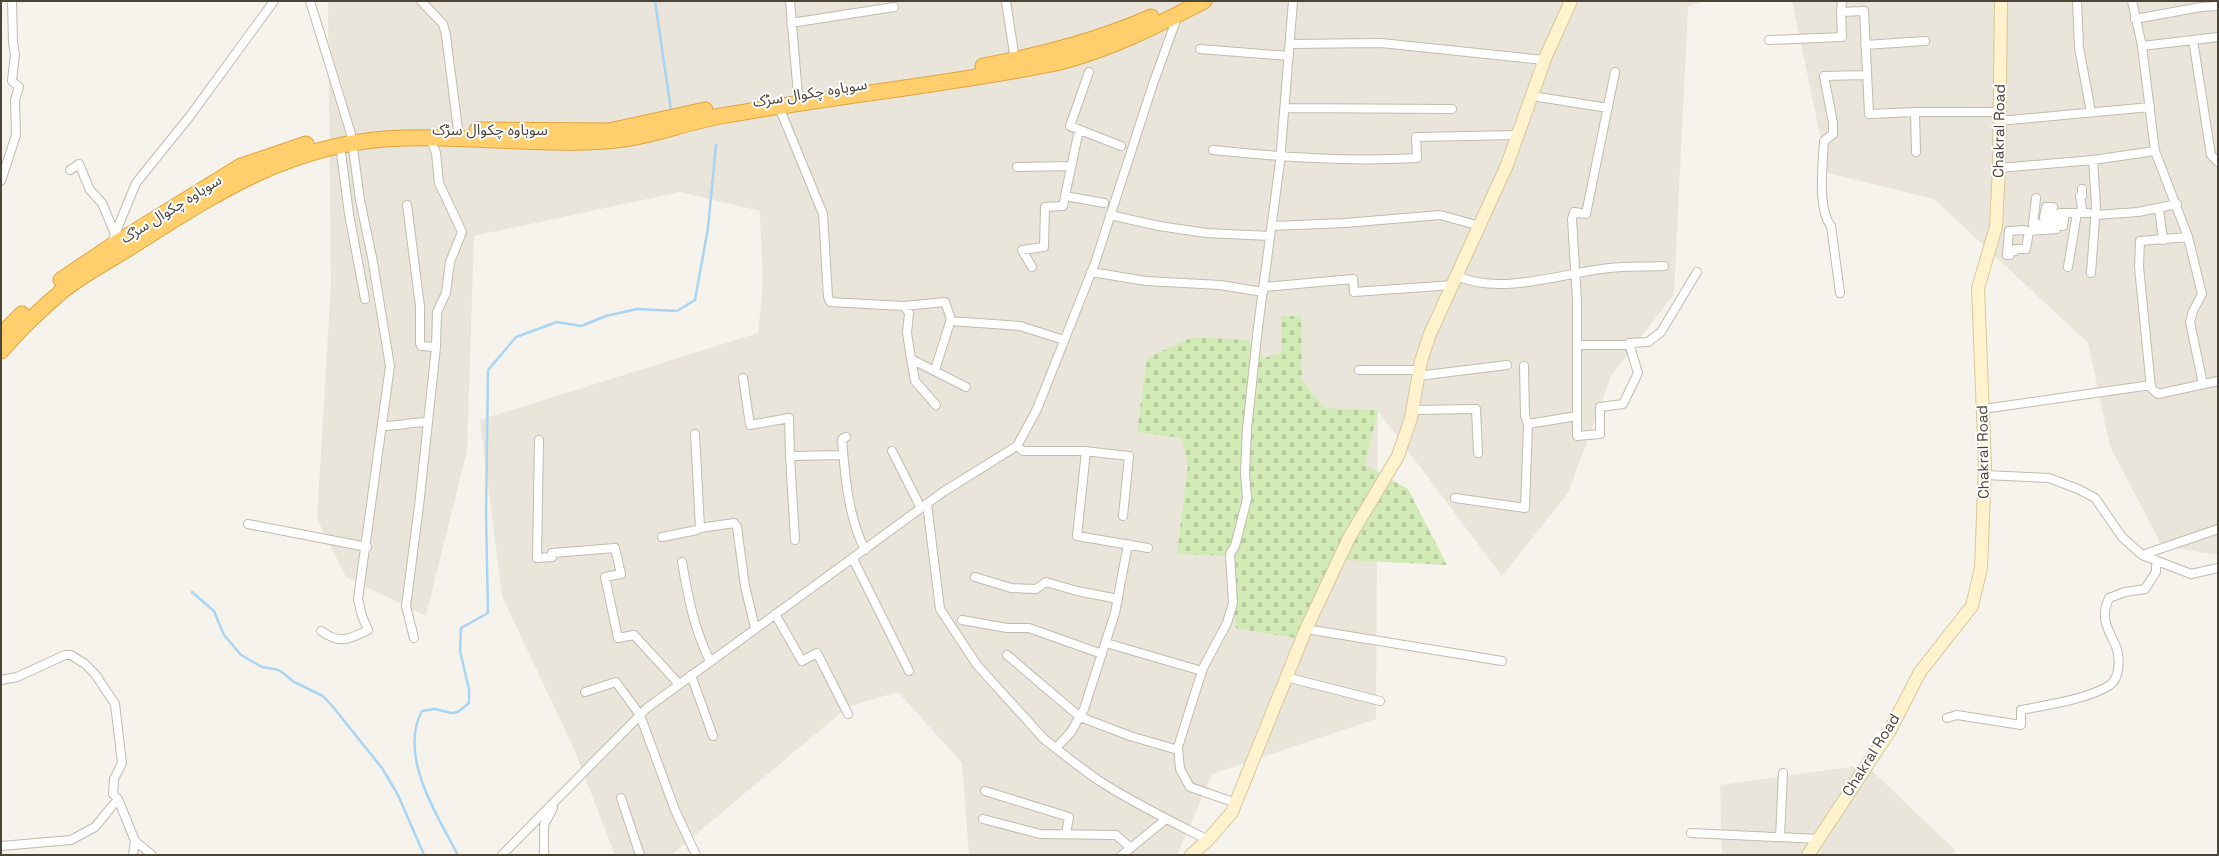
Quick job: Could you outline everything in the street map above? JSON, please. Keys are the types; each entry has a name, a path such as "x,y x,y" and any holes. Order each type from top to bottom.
{"highway":[{"name":"سوہاوہ چکوال سڑک","path":"1,335 58,282 113,240 241,166 290,148 348,141 382,131 609,131 714,108 1031,57 1095,40 1185,1"},
{"path":"1,351 16,333 63,290 181,215 246,177 294,158 348,141 386,139 605,141 671,130 718,116 1056,63 1088,55 1119,43 1204,1"}],"street":[{"path":"1,181 16,135 15,100 19,87 12,81 15,54 13,43 12,1"},
{"path":"113,240 136,183 190,116 274,1"},
{"path":"310,1 348,141 372,257 390,366 367,547 358,599 362,616 368,630 345,641 330,637 321,631"},
{"path":"421,1 443,24 446,35 458,130"},
{"path":"790,1 798,95"},
{"path":"1006,1 1015,60"},
{"path":"1236,804 1190,786 1180,769 1178,750 1202,671 1227,623 1233,603 1230,554 1235,546 1247,499 1245,473 1247,429 1281,157 1293,1"},
{"path":"1191,855 1208,840 1232,812 1306,629 1349,538 1398,456 1412,410 1419,373 1430,334 1508,165 1544,60 1571,1"},
{"path":"1769,40 1842,37 1840,12 1842,1"},
{"name":"Chakral Road","path":"1808,855 1889,732 1920,672 1972,606 1981,568 1984,475 1978,288 1996,227 1999,168 2001,1"},
{"path":"2077,1 2079,48 2091,112"},
{"path":"2132,1 2142,46 2155,151 2177,204 2188,236 2202,294 2193,311 2190,322 2203,384"},
{"path":"2135,19 2201,4 2218,6"},
{"path":"791,23 894,7"},
{"path":"1840,12 1864,11 1869,114 1915,112 1999,117 2150,107"},
{"path":"502,855 640,715 679,684 853,559 943,492 1017,446 1037,409 1091,272 1153,84 1178,15"},
{"path":"2142,46 2218,37"},
{"path":"2193,40 2211,155 2218,162"},
{"path":"1865,44 1925,41"},
{"path":"1290,44 1381,43 1544,60"},
{"path":"1200,49 1289,56"},
{"path":"1089,72 1070,126 1121,146"},
{"path":"1615,72 1586,214 1574,212 1572,219 1574,273 1577,301 1577,436 1600,434 1600,407 1623,404 1638,373 1630,344"},
{"path":"1840,293 1831,226 1826,220 1823,189 1824,141 1833,134 1833,123 1824,76 1867,75"},
{"path":"1532,96 1608,108"},
{"path":"779,107 823,214 827,284 830,302 904,306 946,302 950,321 935,370"},
{"path":"1285,108 1452,109"},
{"path":"1915,112 1916,152"},
{"path":"1032,267 1022,250 1044,247 1045,207 1063,206 1079,130"},
{"path":"1213,150 1281,157 1339,159 1417,158 1416,137 1518,135"},
{"path":"414,638 406,606 420,506 427,422 436,346 437,312 446,293 450,262 462,232 439,183 436,153 431,140"},
{"path":"348,141 348,214 365,299"},
{"path":"1999,168 2093,160 2155,151"},
{"path":"2091,273 2093,160"},
{"path":"70,170 79,164 90,190 102,204 113,240"},
{"path":"1017,167 1071,166"},
{"path":"2068,267 2078,213 2082,209 2080,196 2082,196 2082,189"},
{"path":"1065,196 1104,203"},
{"path":"2036,198 2033,224 2051,223 2053,207 2046,207 2044,217"},
{"path":"2024,230 2009,231 2007,255 2010,255 2010,252 2015,251 2015,249 2026,249 2029,231 2056,229 2058,226 2060,213 2092,214 2159,209 2177,204"},
{"path":"407,205 420,306 420,343 421,346 436,346"},
{"path":"2159,209 2163,240"},
{"path":"1110,215 1159,226 1206,233 1270,236"},
{"path":"1272,226 1345,223 1440,215 1480,226"},
{"path":"1996,227 2058,226"},
{"path":"2188,236 2163,240 2140,241 2139,267 2151,385 2154,392 2158,394 2218,381"},
{"path":"1091,272 1146,281 1220,285 1264,290 1352,278 1354,292 1455,281 1528,283 1558,278 1574,273 1610,268 1664,266"},
{"path":"1577,345 1630,344 1648,342 1661,332 1697,272"},
{"path":"904,306 909,313 907,333 915,382 936,405"},
{"path":"950,321 1020,326 1064,340"},
{"path":"911,359 966,386"},
{"path":"1359,370 1419,373 1507,365"},
{"path":"1455,498 1525,508 1528,424 1525,416 1524,366"},
{"path":"743,378 750,425 789,418 795,540"},
{"path":"1983,409 2151,385"},
{"path":"1412,410 1476,408 1478,453"},
{"path":"1528,424 1577,416"},
{"path":"382,426 400,426 410,422 427,422"},
{"path":"695,434 700,528"},
{"path":"846,437 842,439 843,455 852,515 858,536 865,550"},
{"path":"539,440 537,558 552,557 552,552 615,548 621,574 605,577 618,638 634,635 679,684"},
{"path":"1017,446 1023,451 1086,451 1129,456 1123,516"},
{"path":"892,451 924,506 940,609 977,665 1044,739 1098,780 1166,819 1208,840"},
{"path":"1086,451 1077,536 1148,548"},
{"path":"790,456 843,455"},
{"path":"1984,475 2049,478 2078,489 2096,498 2122,537 2142,555 2191,574 2218,568"},
{"path":"662,537 697,530 700,528 734,523 737,527 745,586 755,628"},
{"path":"248,524 367,547"},
{"path":"2142,555 2218,529"},
{"path":"1056,748 1071,732 1084,709 1106,643 1118,599 1128,544"},
{"path":"853,559 909,671"},
{"path":"1947,718 1957,715 2021,725 2021,710 2074,700 2111,684 2116,676 2119,663 2115,645 2106,630 2104,609 2109,598 2125,592 2145,589 2156,572 2156,561"},
{"path":"682,562 691,615 701,644 710,661"},
{"path":"975,577 1011,588 1036,589 1046,582 1118,599"},
{"path":"775,614 802,661 817,654 848,714"},
{"path":"962,620 1007,628 1029,628 1102,654"},
{"path":"1306,629 1502,661"},
{"path":"1106,643 1202,671"},
{"path":"1,680 17,677 65,655 71,654 85,664 95,674 114,704 122,763 114,779 113,794 118,799 135,841 152,855"},
{"path":"1007,656 1080,717 1130,736 1178,750"},
{"path":"691,675 713,736"},
{"path":"1286,677 1380,701"},
{"path":"585,692 616,682 640,715 672,802 696,855"},
{"path":"1780,837 1783,773"},
{"path":"985,791 1068,817 1066,834"},
{"path":"621,798 640,855"},
{"path":"1,846 71,840 95,827 118,799"},
{"path":"544,855 544,825 557,800"},
{"path":"983,819 1040,834 1116,835 1130,848"},
{"path":"1122,855 1166,819"},
{"path":"1691,833 1819,838"},
{"path":"133,855 135,841"}],"shaded area":[{"path":"328,1 1707,1 1688,6 1674,294 1611,376 1568,493 1502,576 1378,411 1376,719 1212,774 1177,855 969,855 962,763 898,692 849,706 671,855 615,855 574,749 502,596 480,420 758,333 763,283 760,211 680,192 474,236 467,451 426,616 346,577 317,519 331,283"},
{"path":"1792,1 2218,1 2218,555 2162,546 2110,446 2088,343 1934,199 1828,173"},
{"path":"1866,765 1955,850 1952,855 1722,855 1720,785"}],"green space":[{"path":"1281,316 1301,316 1302,380 1324,408 1378,410 1365,465 1408,489 1447,565 1345,560 1334,557 1295,638 1236,628 1228,556 1177,554 1188,464 1181,438 1137,432 1147,358 1193,337 1248,340 1264,358 1281,353"}],"waterway":[{"path":"655,1 671,110"},
{"path":"458,855 440,822 423,785 417,766 415,747 416,728 422,711 435,709 451,713 458,712 469,703 469,689 460,651 461,628 488,613 486,514 488,370 516,337 557,322 581,326 606,316 637,309 677,311 695,300 708,228 716,145"},
{"path":"192,592 214,611 224,635 241,655 262,667 279,670 294,682 323,696 333,707 382,768 398,795 424,855"}]}
